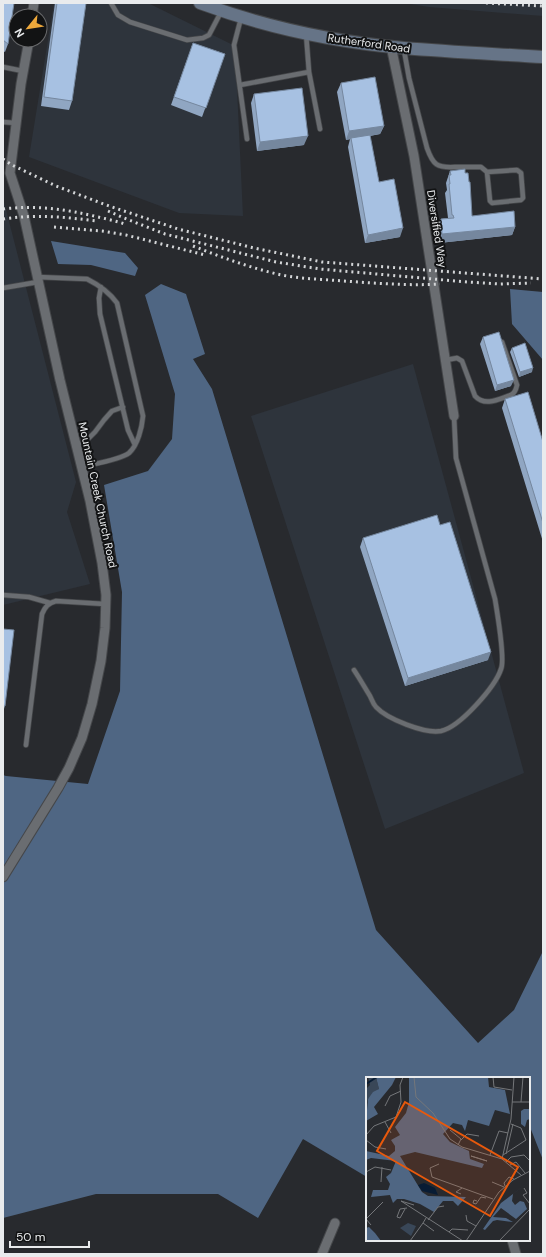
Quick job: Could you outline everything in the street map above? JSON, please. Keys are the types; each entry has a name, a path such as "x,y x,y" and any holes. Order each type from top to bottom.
{"street":[{"name":"Rutherford Road","path":"200,3 222,11 306,33 359,42 403,48 543,57"},
{"name":"Diversified Way","path":"391,46 414,156 430,270 454,416"},
{"path":"7,174 27,48"},
{"name":"Mountain Creek Church Road","path":"3,877 58,788 69,768 82,738 92,704 101,661 105,628 102,563 37,280 23,212 7,174"},
{"path":"322,1254 335,1223"},
{"path":"512,1241 516,1254"}],"lane":[{"path":"111,3 118,16 130,22 187,40 203,38 209,35 222,11"},
{"path":"241,16 234,45 247,139"},
{"path":"306,33 309,72 320,129"},
{"path":"403,48 427,148 430,157 435,164 443,168 481,167 487,172 520,171 523,196 521,200 492,203 490,201 487,172"},
{"path":"3,66 23,71"},
{"path":"240,85 309,72"},
{"path":"3,122 16,124"},
{"path":"3,288 37,280 80,278 94,282 110,294 117,303 143,416 142,426 135,445 129,453 122,457 81,467"},
{"path":"101,288 99,298 100,314 128,430 135,445"},
{"path":"446,360 456,358 462,361 475,396 479,400 488,402 511,395 514,394 517,385 502,342"},
{"path":"76,445 88,439 112,411 123,407"},
{"path":"354,670 376,707 389,716 407,725 427,730 440,731 455,724 489,691 502,668 495,599 456,458 454,416"},
{"path":"3,595 29,597 50,603"},
{"path":"26,745 42,614 45,607 56,601 105,604"}],"shaded area":[{"path":"54,3 148,3 235,46 243,216 179,213 29,157 47,48 48,48"},
{"path":"404,3 543,3 543,16 429,7"},
{"path":"3,198 76,482 67,512 90,584 3,605"},
{"path":"51,241 125,253 138,268 135,276 91,265 58,264"},
{"path":"161,284 186,294 205,354 193,359 212,389 376,930 478,1043 514,1010 543,951 543,1160 530,1127 530,1077 366,1077 366,1176 303,1139 258,1218 218,1194 96,1194 3,1218 3,775 88,784 120,691 122,592 104,485 148,471 172,439 175,394 145,295"},
{"path":"510,289 543,292 543,360 512,324"},
{"path":"413,364 524,773 385,829 251,416"}],"building":[{"path":"3,3 14,3 13,8 8,8 8,44 3,40"},
{"path":"57,3 86,3 72,101 44,97"},
{"path":"193,43 225,54 206,108 174,97"},
{"path":"375,77 384,126 349,131 341,83"},
{"path":"302,88 308,136 260,142 254,94"},
{"path":"370,135 379,182 394,179 403,228 368,235 351,138"},
{"path":"465,169 465,173 468,173 470,182 472,216 514,211 515,227 442,234 441,219 454,218 452,215 449,184 449,175 451,175 450,171"},
{"path":"499,332 514,380 497,385 483,337"},
{"path":"525,343 533,368 520,372 512,348"},
{"path":"528,392 543,442 543,523 505,399"},
{"path":"437,515 440,525 450,522 491,652 408,678 363,538"},
{"path":"3,629 14,630 5,706 3,706"}],"railway":[{"path":"486,3 543,6"},
{"path":"3,159 12,165 56,186 109,206 178,229 254,248 322,262 543,279"},
{"path":"3,209 28,207 62,210 86,214 125,224"},
{"path":"108,211 165,234 276,262 320,269 467,282 500,284 531,283"},
{"path":"3,219 39,216 97,221"},
{"path":"54,227 102,231 126,235 205,255"},
{"path":"193,246 256,268 293,277 391,284 440,284"}]}
